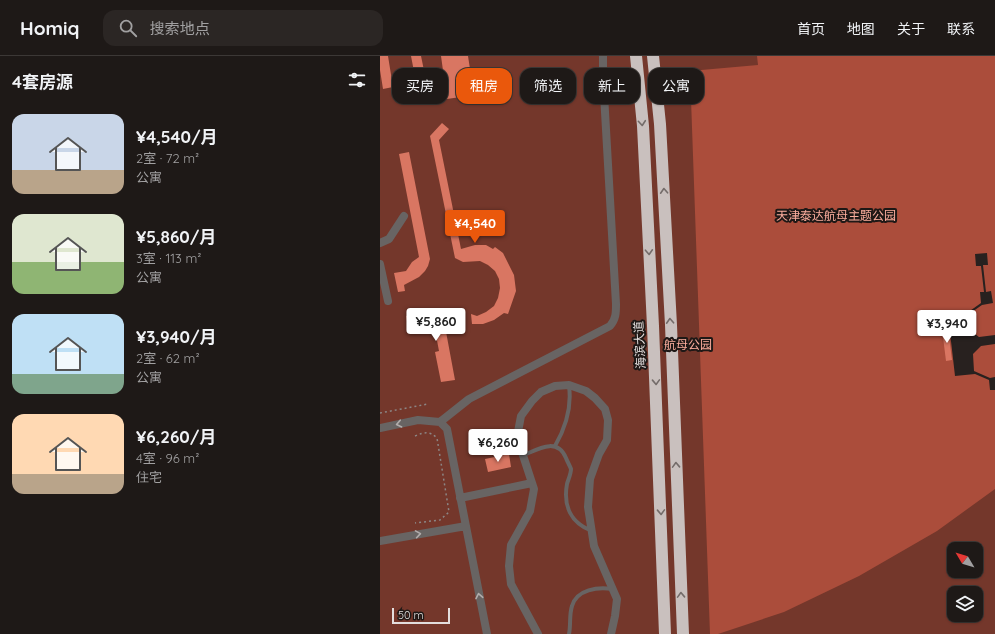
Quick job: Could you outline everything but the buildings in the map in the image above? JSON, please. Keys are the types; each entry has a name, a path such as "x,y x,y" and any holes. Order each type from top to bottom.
{"highway":[{"name":"海滨大道","path":"636,56 643,126 653,326 665,634"},
{"path":"653,56 660,124 671,325 683,634"}],"street":[{"path":"440,422 469,398 610,326 614,322 616,304 603,77 604,56"},
{"path":"380,243 389,239 404,216"},
{"path":"380,264 388,301"},
{"path":"539,633 511,584 509,566 511,545 530,511 533,497 532,483 517,437 521,416 532,401 541,392 555,386 569,385 586,391 595,398 605,410 608,420 607,440 599,454 590,478 588,507 594,546 616,599 615,616 611,634"},
{"path":"380,428 418,420 440,422 447,429 486,634"},
{"path":"460,498 532,483"},
{"path":"380,541 466,526"}],"lane":[{"path":"555,446 568,417 570,394 569,385"},
{"path":"524,455 543,446 551,445 555,446 564,454 571,469 566,495 571,516 582,527 592,531"},
{"path":"569,634 572,605 577,598 585,591 600,588 612,589"}],"path":[{"path":"380,413 428,404"},
{"path":"415,436 426,432 437,438 449,512 440,520 416,523"}],"green space":[{"name":"航母公园","path":"380,56 995,56 995,634 380,634"}],"shaded area":[{"name":"天津泰达航母主题公园","path":"757,56 995,56 995,489 937,531 859,576 784,612 718,634 710,634 691,104 704,104 704,70 758,65"}],"pier":[{"path":"987,253 988,265 983,265 986,292 991,291 993,303 982,305 969,314 971,331 979,337 995,335 995,344 981,346 973,354 974,371 990,378 995,377 995,390 990,390 989,380 975,374 955,376 948,315 967,313 981,303 980,292 984,292 981,266 976,266 975,254"}]}
